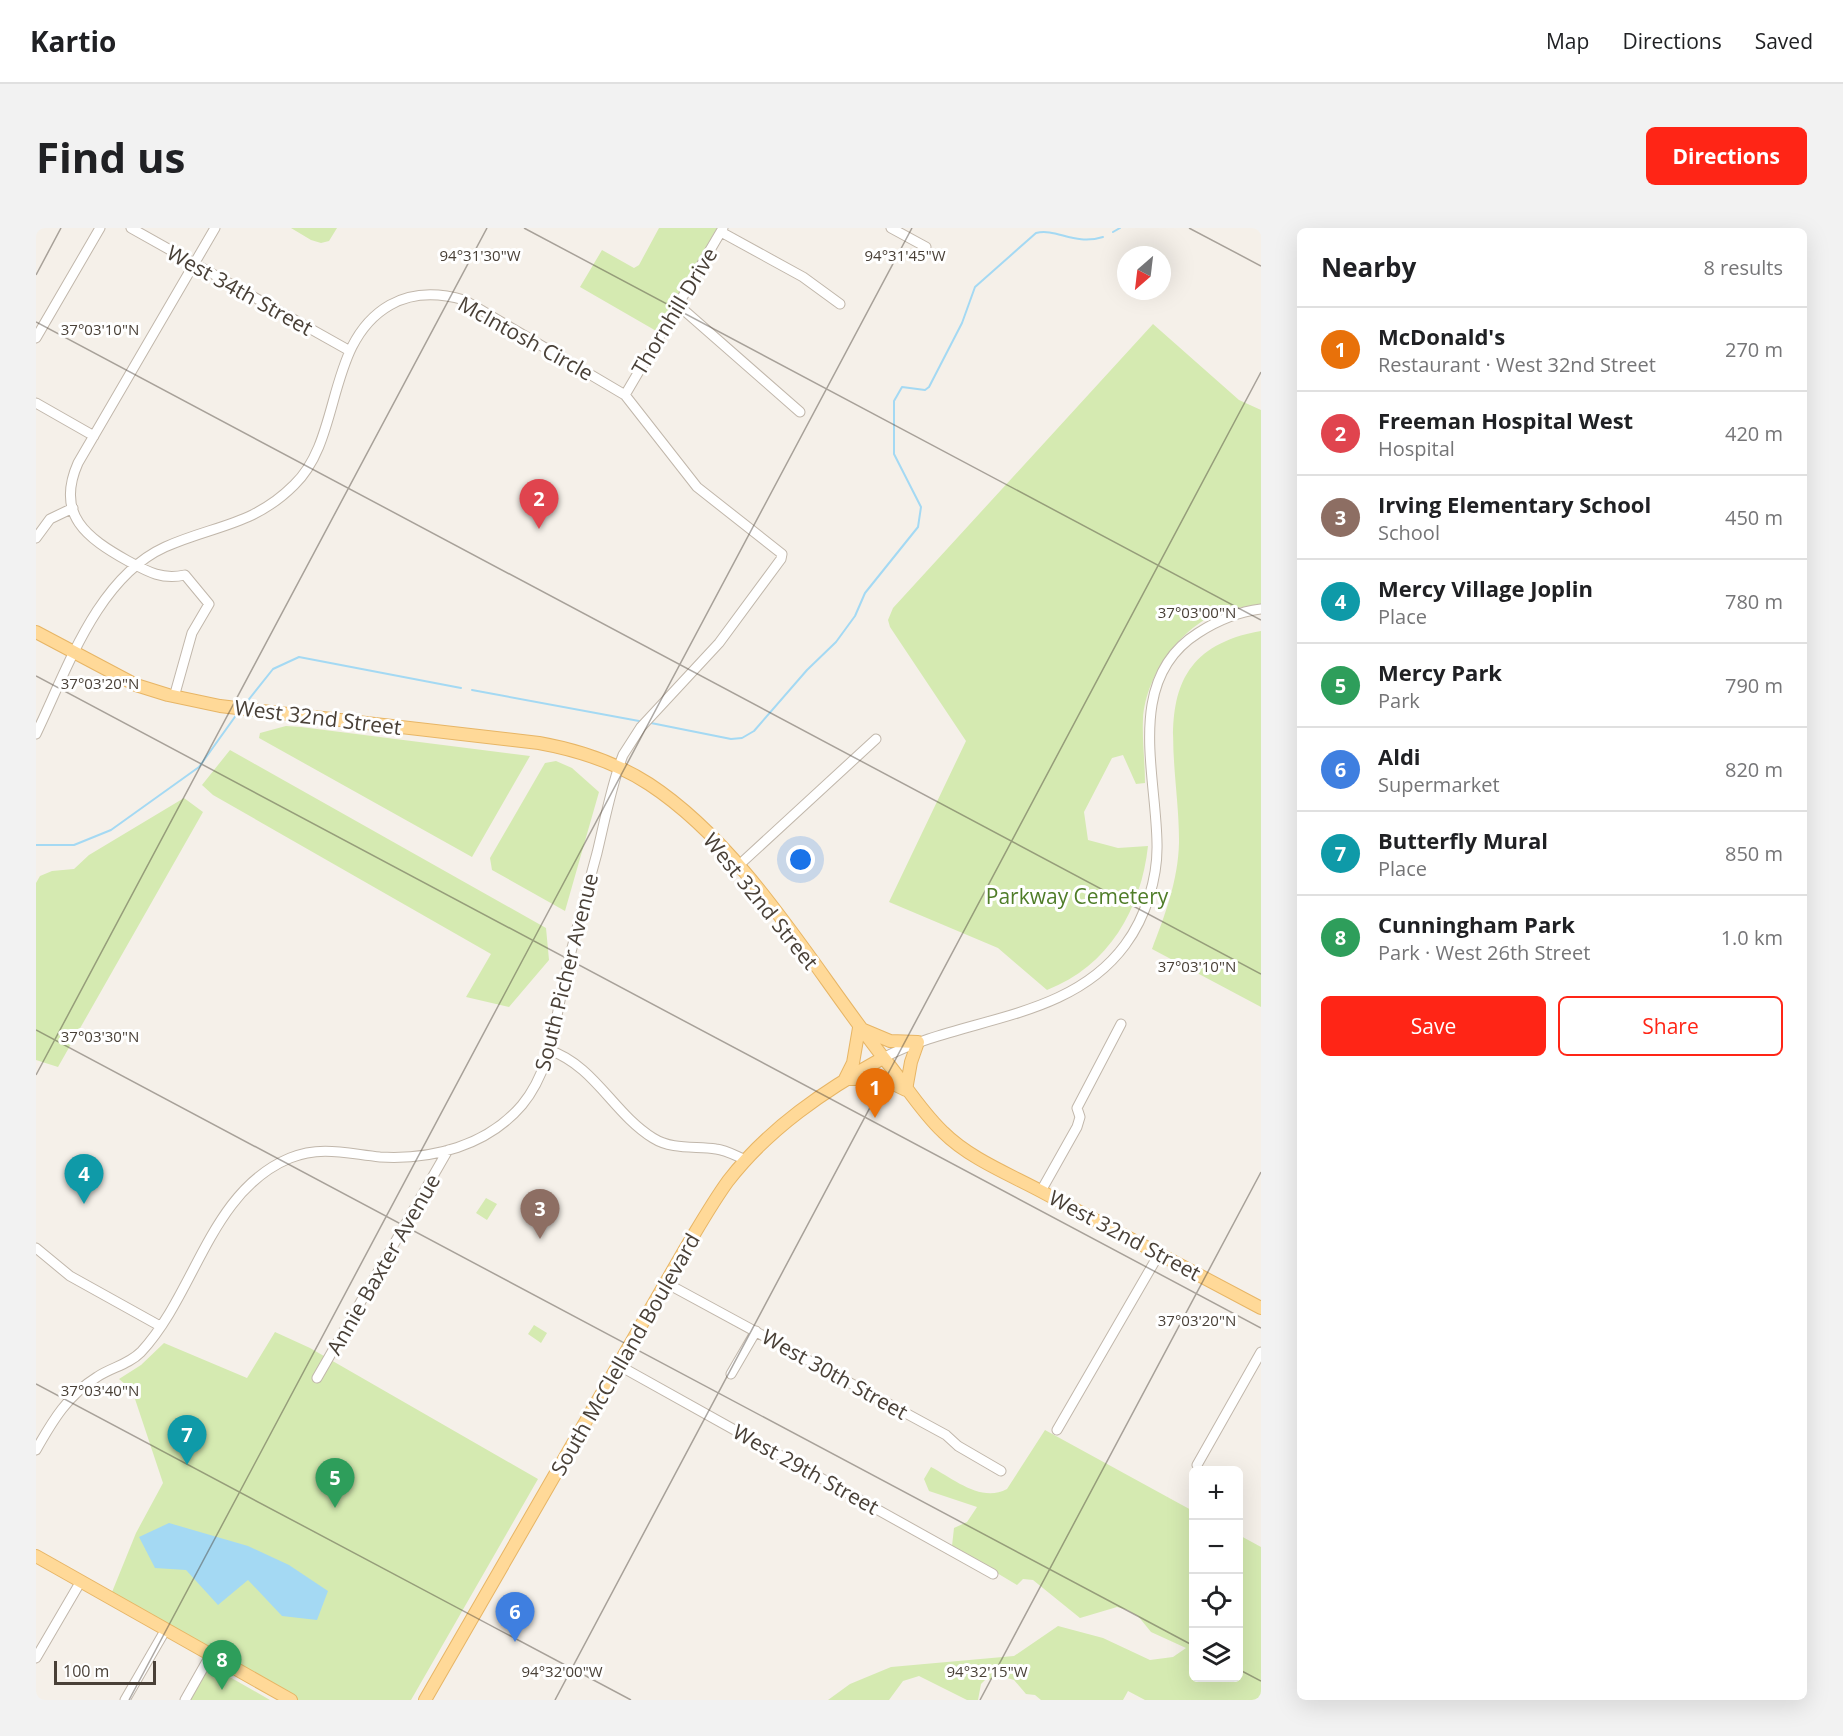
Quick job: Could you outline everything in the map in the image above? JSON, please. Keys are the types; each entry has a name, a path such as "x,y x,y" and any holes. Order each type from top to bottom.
{"main road":[{"name":"West 32nd Street","path":"36,632 119,678 174,697 220,705 539,743 581,753 618,767 647,783 679,807 738,866 796,938 906,1090 944,1134 965,1149 1041,1191 1261,1308"},
{"path":"859,1028 890,1041 918,1042 911,1062 906,1090 883,1079 845,1079 853,1063 859,1028"},
{"name":"South McClelland Boulevard","path":"425,1700 710,1209 746,1160 791,1116 845,1079 883,1058"},
{"path":"36,1556 291,1700"}],"street":[{"path":"36,338 100,228"},
{"name":"West 34th Street","path":"131,228 350,351"},
{"path":"174,697 192,633 208,604 185,574 164,578 93,540 81,526 73,508 71,493 74,473 94,436 215,228"},
{"path":"891,228 926,248"},
{"path":"722,230 803,277 840,304"},
{"name":"Thornhill Drive","path":"625,394 722,230"},
{"name":"McIntosh Circle","path":"36,734 107,595 135,564 165,547 254,516 279,500 296,483 315,453 350,351 360,329 387,306 402,299 424,295 451,296 475,305 625,394 697,487 782,554 781,559 719,644 633,737 618,767"},
{"path":"678,305 800,412"},
{"path":"36,403 94,436"},
{"path":"36,538 50,519 73,508"},
{"path":"883,1058 918,1042 1034,1008 1068,994 1085,985 1126,944 1135,930 1152,888 1158,844 1149,738 1150,709 1154,690 1172,656 1189,638 1228,616 1261,609"},
{"path":"738,866 876,739"},
{"name":"South Picher Avenue","path":"36,1450 59,1411 75,1392 100,1375 124,1366 141,1352 160,1326 231,1206 260,1173 292,1157 329,1149 381,1157 433,1156 480,1139 516,1111 537,1084 549,1050 618,767"},
{"path":"1041,1191 1077,1126 1080,1117 1077,1108 1121,1024"},
{"path":"549,1050 580,1066 635,1124 654,1139 675,1146 719,1149 746,1160"},
{"name":"Annie Baxter Avenue","path":"317,1378 448,1150"},
{"path":"36,1248 70,1276 160,1326"},
{"path":"1057,1430 1159,1254"},
{"name":"West 30th Street","path":"666,1282 946,1435 958,1446 1001,1471"},
{"path":"731,1374 756,1331"},
{"path":"1197,1465 1261,1352"},
{"name":"West 29th Street","path":"618,1365 993,1574"},
{"path":"36,1658 81,1581"},
{"path":"125,1700 166,1629"},
{"path":"185,1700 212,1654"}],"green space":[{"path":"291,228 337,228 329,241 321,243"},
{"path":"659,228 717,228 658,332 580,287 602,250 634,268 639,265"},
{"name":"Parkway Cemetery","path":"1153,324 1239,400 1261,410 1261,605 1229,609 1197,625 1182,637 1159,667 1151,684 1143,719 1145,783 1136,784 1123,755 1112,758 1084,812 1088,840 1118,848 1148,846 1138,892 1118,933 1104,951 1069,980 1047,990 998,948 889,902 966,741 890,627 888,620 893,608"},
{"path":"1261,631 1261,1007 1152,949 1170,898 1178,857 1178,810 1173,743 1175,712 1182,684 1197,661 1222,643"},
{"path":"286,726 530,756 472,857 259,738 260,733"},
{"path":"230,750 546,928 549,960 509,1007 466,997 491,954 213,795 202,785"},
{"path":"556,761 572,768 599,792 565,911 492,870 490,858 545,763"},
{"path":"184,798 203,812 58,1067 36,1060 36,883 40,876 52,871 74,869 89,855"},
{"path":"486,1198 497,1204 487,1220 476,1213"},
{"path":"534,1325 547,1333 541,1343 528,1334"},
{"path":"275,1332 310,1348 538,1479 411,1700 291,1700 110,1597 136,1533 163,1483 132,1390 119,1379 141,1365 164,1343 247,1378"},
{"path":"1045,1430 1189,1509 1189,1682 1243,1682 1243,1537 1261,1547 1261,1700 1145,1700 1128,1691 1123,1700 1041,1700 1035,1695 1026,1694 1014,1680 1004,1677 985,1680 981,1684 978,1700 967,1700 919,1676 903,1681 889,1700 828,1700 850,1684 891,1667 1014,1656 1058,1626 1103,1638 1150,1660 1173,1657 1186,1648 1151,1632 1138,1616 1128,1610 1117,1607 1080,1618 1033,1580 1023,1579 1017,1585 952,1546 954,1528 967,1522 977,1507 929,1491 924,1479 931,1467 958,1483 978,1491 997,1493 1007,1489"},
{"path":"207,1664 270,1700 187,1700"}],"water":[{"path":"169,1523 248,1546 289,1565 328,1591 317,1620 282,1616 248,1580 218,1605 186,1570 155,1568 139,1537"}],"waterway":[{"path":"1113,232 1120,228"},
{"path":"651,723 731,739 742,738 754,731 807,670 836,642 855,616 865,593 918,527 921,507 894,454 894,401 902,387 925,390 929,387 962,323 975,287 1036,233 1044,232 1083,239 1103,237"},
{"path":"246,703 273,669 299,657 461,688"},
{"path":"472,690 639,721"},
{"path":"36,845 74,845 111,830 199,767 237,714"}],"place":[{"name":"Freeman Hospital West","path":"539,529"},
{"name":"McDonald's","path":"875,1118"},
{"name":"Mercy Village Joplin","path":"84,1204"},
{"name":"Irving Elementary School","path":"540,1239"},
{"name":"Butterfly Mural","path":"187,1465"},
{"name":"Mercy Park","path":"335,1508"},
{"name":"Aldi","path":"515,1642"},
{"name":"Cunningham Park","path":"222,1690"}]}
